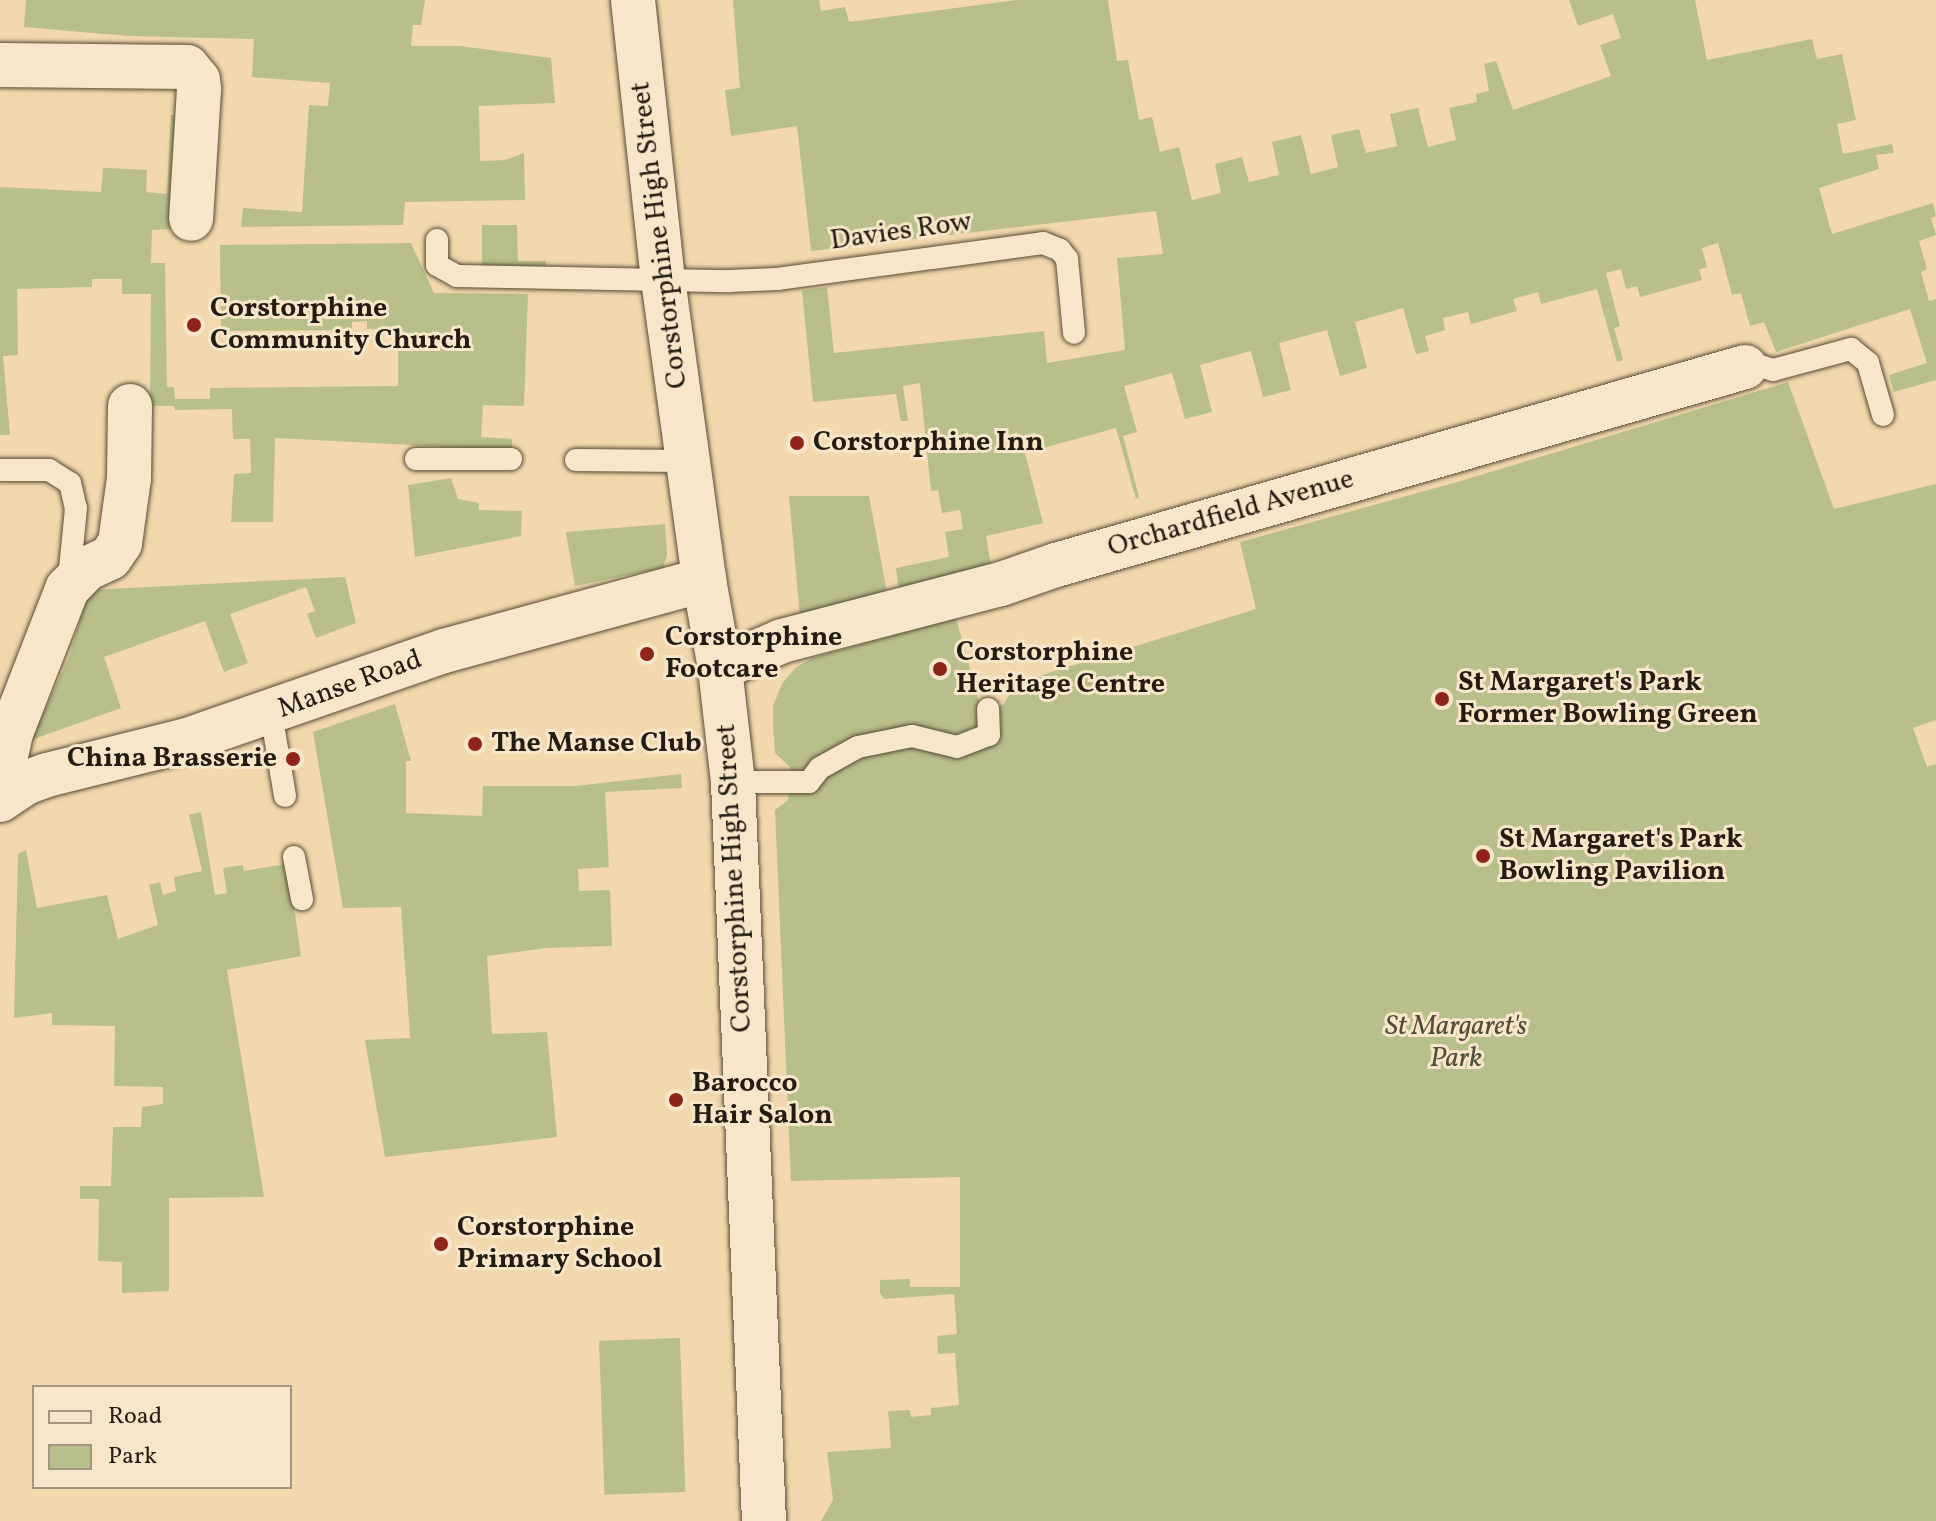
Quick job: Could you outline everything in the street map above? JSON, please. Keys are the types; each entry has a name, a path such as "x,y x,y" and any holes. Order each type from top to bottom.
{"street":[{"name":"Corstorphine High Street","path":"633,0 663,279 704,580 720,668 733,782 764,1521"},
{"path":"6,65 182,65 194,72 199,89 191,219"},
{"name":"Orchardfield Avenue","path":"720,668 782,641 1001,584 1056,565 1745,367"},
{"path":"0,783 11,733 67,589 86,569 110,558 120,543 129,478 130,406"},
{"name":"Manse Road","path":"0,800 25,783 47,775 118,759 271,713 444,651 704,580"}],"lane":[{"path":"437,240 437,265 457,276 663,279"},
{"name":"Davies Row","path":"663,279 777,279 1043,243 1060,250 1067,259 1074,333"},
{"path":"1745,367 1757,365 1773,370 1841,349 1858,351 1868,363 1883,415"},
{"path":"416,459 511,459"},
{"path":"576,460 688,461"},
{"path":"0,470 49,470 70,483 76,508 67,589"},
{"path":"733,782 809,782 820,768 858,747 912,736 957,747 989,735 988,709"},
{"path":"271,713 285,796"},
{"path":"294,857 302,899"}],"green space":[{"path":"26,0 425,0 421,25 413,25 411,46 460,46 551,58 555,103 479,106 480,161 505,160 524,153 525,200 405,202 403,225 241,227 243,208 302,212 309,105 328,106 330,83 252,77 254,39 128,36 24,27"},
{"path":"733,0 819,0 821,11 845,7 849,22 1017,0 1108,0 1117,61 1128,60 1139,120 1152,117 1160,152 1179,147 1192,200 1221,193 1215,164 1242,157 1249,182 1279,175 1272,142 1301,135 1311,174 1338,167 1331,135 1359,129 1366,153 1397,146 1390,114 1418,108 1428,147 1456,140 1449,108 1477,102 1476,94 1489,91 1484,64 1496,61 1513,110 1611,76 1600,45 1621,38 1613,14 1578,26 1569,0 1695,0 1707,60 1812,39 1817,59 1842,54 1856,120 1837,124 1843,154 1892,144 1894,153 1876,155 1879,169 1819,188 1832,234 1933,203 1936,216 1931,218 1936,235 1919,241 1927,269 1921,272 1929,301 1936,299 1936,380 1894,392 1889,375 1927,363 1910,309 1776,352 1764,322 1750,326 1741,293 1732,295 1718,243 1702,248 1707,267 1699,270 1702,280 1640,297 1637,286 1626,289 1621,269 1606,273 1620,326 1614,328 1623,360 1617,362 1597,289 1541,304 1538,292 1513,299 1517,311 1471,324 1468,312 1443,318 1445,330 1425,336 1429,351 1416,354 1403,308 1355,322 1367,368 1340,376 1327,330 1279,343 1291,390 1263,397 1251,351 1200,365 1212,412 1185,419 1172,373 1124,386 1137,432 1123,436 1139,497 1136,499 1116,428 1025,453 1043,523 986,536 991,565 899,591 896,568 949,557 945,532 963,529 960,510 942,513 938,490 931,491 920,383 903,386 908,421 901,421 896,394 813,402 802,291 827,287 834,353 1044,331 1047,363 1125,350 1117,258 1163,254 1156,211 811,251 797,126 731,136 725,90 740,88"},
{"path":"171,115 177,115 171,229 152,230 151,263 165,263 167,387 174,387 175,399 210,399 210,388 398,386 398,328 367,329 367,321 352,322 352,330 221,331 220,245 411,243 434,293 528,294 524,406 483,405 481,437 512,439 512,450 275,438 273,522 231,522 234,474 251,473 250,439 233,439 232,409 175,410 174,406 150,406 151,294 122,294 122,279 92,279 92,287 17,289 18,355 3,356 10,435 0,435 0,187 101,192 103,168 110,168 147,170 146,192 167,194"},
{"path":"482,225 517,225 518,261 546,261 546,267 482,266"},
{"name":"St Margaret's Park","path":"1788,382 1834,509 1936,484 1936,720 1913,728 1927,767 1936,764 1936,1521 821,1521 833,1500 827,1452 891,1448 888,1411 910,1410 911,1417 931,1415 931,1408 959,1405 955,1353 938,1354 937,1336 957,1334 954,1294 884,1299 880,1293 880,1280 910,1279 910,1287 960,1287 960,1177 791,1181 775,810 788,800 792,781 790,767 775,753 773,706 782,684 795,668 812,658 956,618 981,710 1003,705 1014,687 1045,674 1256,609 1240,542 1457,482"},
{"path":"451,478 458,499 479,503 479,510 522,511 521,536 415,557 408,485"},
{"path":"789,496 869,496 887,593 800,617"},
{"path":"665,524 667,555 663,568 575,586 566,532"},
{"path":"345,577 356,623 316,638 307,614 315,611 306,587 230,614 248,663 224,672 205,621 104,657 121,708 31,740 69,657 89,590"},
{"path":"395,704 411,761 406,761 406,813 482,816 483,786 575,786 681,774 682,788 605,792 609,867 578,869 579,891 610,890 612,946 546,948 487,956 492,1034 547,1032 557,1137 385,1157 365,1040 410,1038 401,907 343,908 313,732"},
{"path":"201,812 215,895 227,893 223,868 243,865 244,871 286,864 295,914 301,956 227,970 264,1197 169,1198 169,1291 122,1293 122,1262 98,1261 99,1199 80,1199 80,1186 111,1186 113,1127 141,1127 142,1107 163,1104 163,1087 114,1086 115,1026 52,1025 52,1013 14,1018 18,854 26,850 37,908 107,895 118,939 158,925 149,885 160,882 163,895 176,891 174,877 202,871 189,815"},
{"path":"680,1338 685,1492 604,1495 599,1341"}],"place":[{"name":"Corstorphine Community Church","path":"194,325"},
{"name":"Corstorphine Inn","path":"797,443"},
{"name":"Corstorphine Footcare","path":"647,654"},
{"name":"Corstorphine Heritage Centre","path":"940,669"},
{"name":"St Margaret's Park Former Bowling Green","path":"1442,699"},
{"name":"The Manse Club","path":"475,744"},
{"name":"China Brasserie","path":"293,759"},
{"name":"St Margaret's Park Bowling Pavilion","path":"1483,856"},
{"name":"Barocco Hair Salon","path":"676,1100"},
{"name":"Corstorphine Primary School","path":"441,1244"}]}
